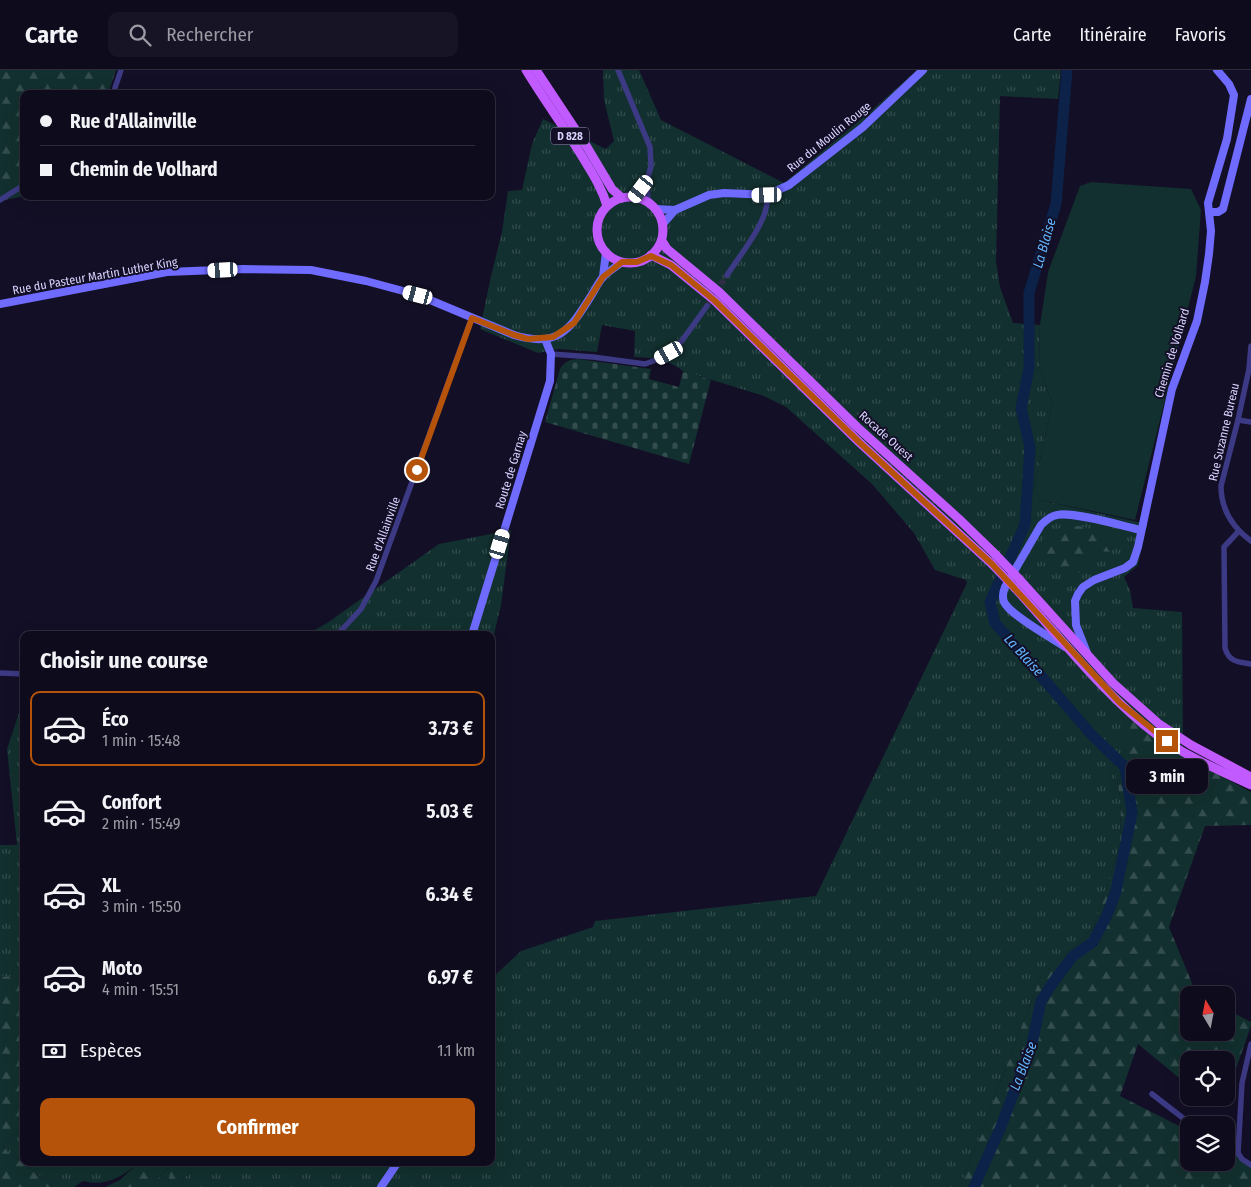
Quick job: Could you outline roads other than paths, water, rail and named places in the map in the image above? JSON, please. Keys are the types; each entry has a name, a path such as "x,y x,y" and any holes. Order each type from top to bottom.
{"main road":[{"name":"D 828","path":"526,70 569,134 602,191 607,206"},
{"name":"D 828","path":"536,70 612,188 622,198"},
{"path":"635,197 648,202 656,210 663,224 662,241 651,256 637,262 622,262 610,256 598,240 597,225 602,212 607,206 622,198 635,197"},
{"name":"Rocade Ouest","path":"662,241 667,249 719,292 856,427 959,519 1020,579 1088,655"},
{"name":"Rocade Ouest","path":"651,256 671,265 714,300 859,442 992,564 1072,651"},
{"path":"1072,651 1120,703 1158,735 1190,755 1251,785"},
{"path":"1088,655 1124,693 1158,724 1191,745 1251,777"}],"street":[{"path":"114,90 120,70"},
{"path":"618,70 650,147 651,166 647,180 648,202"},
{"name":"Rue du Moulin Rouge","path":"656,210 675,210 709,195 724,193 767,195 789,185 850,138 923,70"},
{"name":"Chemin de Volhard","path":"1088,655 1076,625 1075,601 1083,587 1094,580 1125,568 1132,562 1138,547 1172,389 1197,321 1209,254 1211,231 1208,203 1227,138 1234,95 1229,84 1217,70"},
{"path":"1209,212 1218,212 1223,209 1251,99"},
{"path":"635,197 647,180"},
{"path":"0,200 20,188"},
{"path":"727,275 765,216 768,204 767,195"},
{"name":"Rue du Moulin Rouge","path":"663,224 675,210"},
{"path":"603,277 606,252"},
{"path":"545,339 559,334 574,323 603,277 622,262"},
{"name":"Rue du Pasteur Martin Luther King","path":"0,304 168,272 278,268 311,270 366,281 418,295 514,335 528,339 545,339"},
{"path":"551,354 593,357 644,364 669,353 681,342 707,306"},
{"name":"Rue d'Allainville","path":"341,631 361,609 376,581 472,318"},
{"name":"Route de Garnay","path":"473,631 550,381 551,354 545,339"},
{"name":"Rue Suzanne Bureau","path":"1251,346 1249,369 1221,486 1221,498 1227,516 1238,532 1251,541"},
{"path":"1238,420 1251,422"},
{"path":"1072,651 1025,622 1004,602 1003,592 1041,525 1057,515 1070,514 1141,530"},
{"path":"1238,532 1224,547 1226,648 1228,656 1235,662 1251,664"},
{"path":"0,673 20,674"},
{"path":"1251,1044 1242,1083 1238,1153 1242,1159 1251,1165"},
{"path":"1152,1094 1180,1116"},
{"path":"381,1187 395,1166"}],"waterway":[{"name":"La Blaise","path":"974,1187 1000,1129 1032,1044 1041,1001 1073,956 1093,942 1107,915 1116,891 1132,813 1125,767 1091,734 995,623 990,602 1025,525 1030,447 1021,408 1029,368 1029,293 1056,204 1067,70"}],"tunnel":[{"path":"707,306 727,275"}]}
